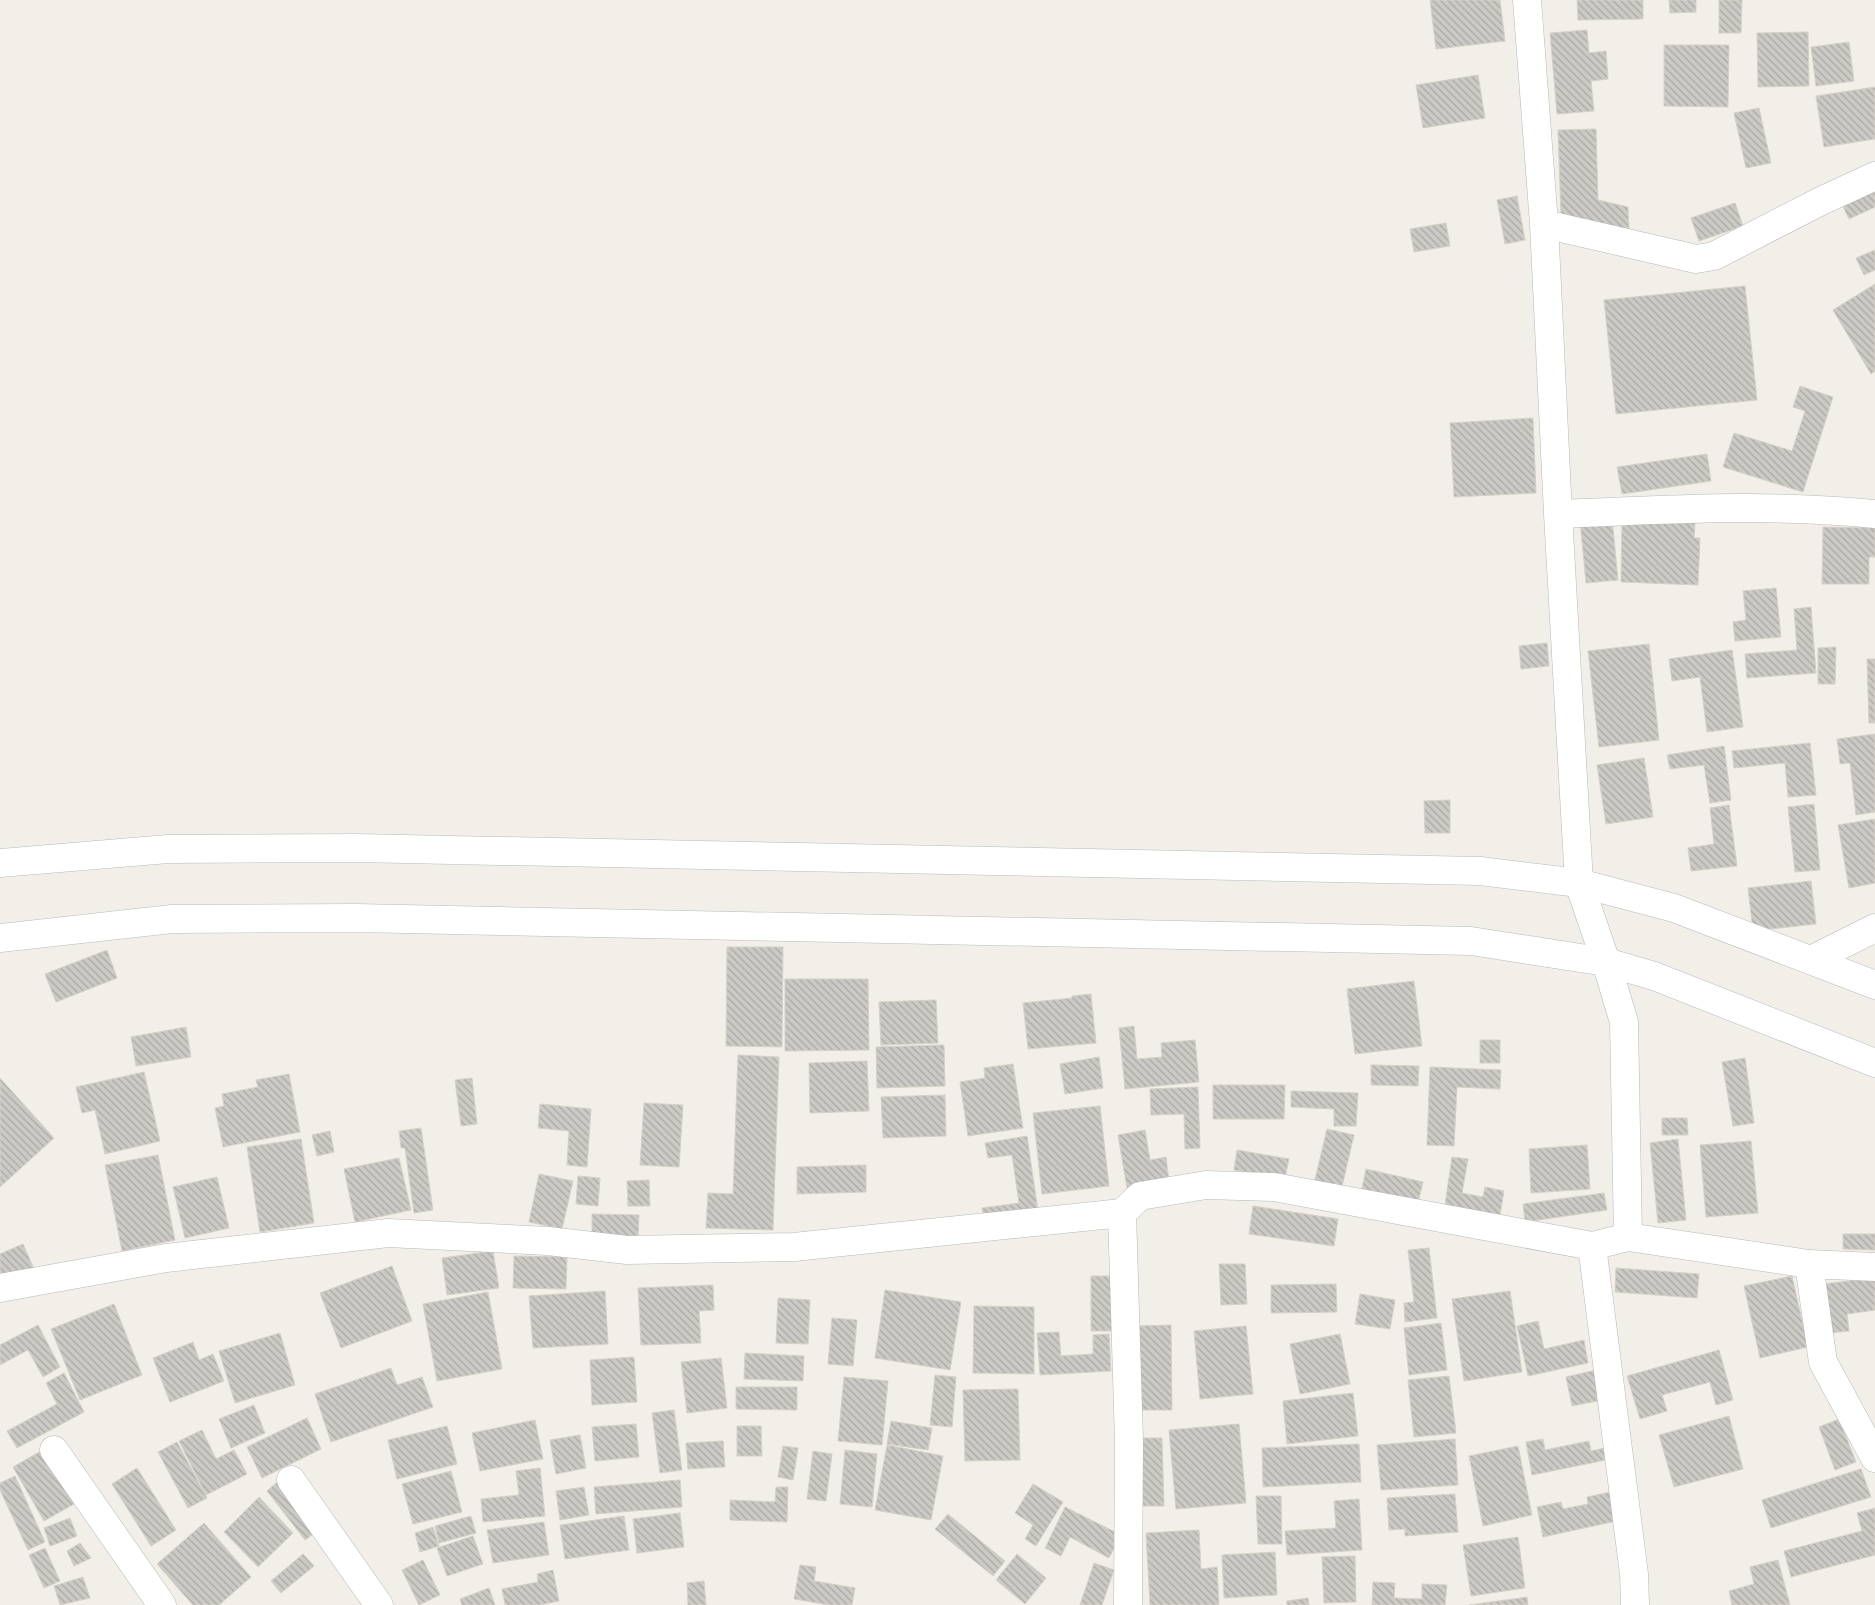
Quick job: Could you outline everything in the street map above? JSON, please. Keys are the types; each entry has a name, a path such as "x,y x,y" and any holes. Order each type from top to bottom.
{"street":[{"path":"1527,0 1544,224 1578,882 1606,962 1624,1022 1628,1238"},
{"path":"1544,224 1696,260 1714,256 1821,201 1875,176"},
{"path":"1558,514 1754,507 1839,510 1875,514"},
{"path":"0,863 168,849 356,848 1480,871 1578,882 1674,908 1875,986"},
{"path":"1,938 172,919 366,918 1471,941 1606,962 1654,976 1875,1063"},
{"path":"1811,960 1875,928"},
{"path":"0,1288 166,1258 388,1233 548,1242 627,1250 794,1247 1122,1213 1140,1196 1206,1185 1274,1187 1592,1246 1628,1238 1809,1264 1875,1267"},
{"path":"1122,1213 1129,1441 1128,1605"},
{"path":"1592,1246 1633,1564 1635,1605"},
{"path":"1809,1264 1823,1362 1875,1458"},
{"path":"54,1450 162,1605"},
{"path":"291,1480 379,1605"}],"building":[{"path":"1430,0 1500,0 1505,41 1436,49"},
{"path":"1577,0 1643,0 1643,19 1578,20"},
{"path":"1669,0 1696,0 1696,12 1670,13"},
{"path":"1719,0 1742,0 1741,33 1719,33"},
{"path":"1587,30 1589,53 1606,51 1608,79 1591,81 1594,111 1557,114 1550,33"},
{"path":"1808,32 1809,86 1758,87 1757,33"},
{"path":"1849,42 1854,81 1816,86 1811,47"},
{"path":"1664,45 1729,45 1728,107 1664,106"},
{"path":"1478,75 1485,118 1423,128 1416,85"},
{"path":"1875,87 1875,139 1824,147 1816,96"},
{"path":"1759,108 1771,163 1746,168 1734,113"},
{"path":"1596,129 1598,200 1628,207 1629,230 1561,215 1558,130"},
{"path":"1875,187 1875,207 1849,219 1841,202"},
{"path":"1517,196 1525,240 1505,244 1497,200"},
{"path":"1735,203 1743,226 1699,241 1691,218"},
{"path":"1446,223 1450,246 1414,252 1410,229"},
{"path":"1875,250 1875,270 1864,275 1856,258"},
{"path":"1875,284 1875,371 1871,374 1833,310"},
{"path":"1745,286 1757,400 1616,414 1604,300"},
{"path":"1800,386 1833,397 1803,492 1723,467 1734,433 1792,451 1805,411 1793,407"},
{"path":"1533,418 1536,493 1454,497 1450,423"},
{"path":"1707,454 1711,481 1622,494 1617,467"},
{"path":"1612,518 1618,580 1586,583 1580,520"},
{"path":"1622,520 1695,522 1694,538 1700,538 1698,585 1621,582"},
{"path":"1872,520 1875,520 1875,557 1869,557 1869,584 1822,584 1823,527 1871,528"},
{"path":"1776,588 1781,637 1735,641 1733,622 1746,620 1743,591"},
{"path":"1811,607 1816,673 1747,678 1745,654 1797,650 1794,609"},
{"path":"1547,643 1549,666 1521,669 1519,646"},
{"path":"1649,644 1659,740 1599,747 1588,651"},
{"path":"1836,647 1835,684 1818,684 1818,648"},
{"path":"1732,650 1743,727 1707,732 1700,677 1672,681 1669,659"},
{"path":"1867,659 1875,659 1875,723 1869,723"},
{"path":"1875,734 1875,812 1856,815 1850,763 1840,764 1837,739"},
{"path":"1810,743 1816,795 1788,797 1785,763 1734,768 1732,751"},
{"path":"1724,746 1731,800 1710,803 1704,765 1670,769 1667,755"},
{"path":"1644,758 1653,817 1606,824 1597,765"},
{"path":"1450,800 1450,833 1425,833 1424,801"},
{"path":"1814,804 1820,870 1795,872 1788,807"},
{"path":"1729,805 1737,866 1691,871 1688,848 1714,844 1710,808"},
{"path":"1875,819 1875,883 1849,888 1838,825"},
{"path":"1811,881 1816,924 1753,931 1748,888"},
{"path":"727,947 783,947 782,1047 726,1046"},
{"path":"107,950 117,978 56,1002 45,974"},
{"path":"785,979 868,979 869,1050 785,1051"},
{"path":"1414,981 1422,1046 1355,1054 1347,989"},
{"path":"1091,994 1096,1043 1028,1049 1023,1003"},
{"path":"936,1000 938,1043 881,1045 879,1002"},
{"path":"1134,1026 1137,1059 1162,1057 1161,1043 1195,1040 1199,1082 1125,1089 1119,1028"},
{"path":"186,1027 191,1057 136,1066 131,1037"},
{"path":"1480,1040 1500,1040 1500,1063 1480,1063"},
{"path":"944,1045 945,1086 877,1088 876,1047"},
{"path":"738,1055 779,1057 773,1230 706,1228 708,1193 733,1194"},
{"path":"1099,1057 1103,1088 1065,1094 1060,1064"},
{"path":"1745,1058 1754,1123 1733,1126 1722,1062"},
{"path":"867,1061 869,1111 810,1113 809,1063"},
{"path":"1013,1064 1023,1128 968,1136 960,1082 985,1078 984,1068"},
{"path":"1371,1065 1419,1066 1418,1086 1371,1085"},
{"path":"1430,1067 1501,1070 1500,1089 1457,1087 1454,1146 1427,1145"},
{"path":"144,1072 160,1141 105,1154 95,1110 82,1113 76,1087"},
{"path":"289,1074 300,1132 223,1147 215,1108 224,1106 222,1094 258,1087 256,1080"},
{"path":"0,1078 54,1138 0,1187"},
{"path":"472,1078 477,1124 461,1126 455,1080"},
{"path":"1213,1085 1285,1085 1284,1119 1213,1119"},
{"path":"1198,1087 1200,1148 1185,1149 1184,1114 1151,1115 1150,1089"},
{"path":"1291,1091 1358,1093 1356,1126 1334,1126 1334,1109 1291,1107"},
{"path":"945,1095 946,1136 883,1138 881,1097"},
{"path":"644,1103 683,1105 679,1167 640,1165"},
{"path":"540,1104 591,1109 587,1167 567,1165 569,1131 538,1128"},
{"path":"1100,1106 1109,1186 1042,1194 1033,1113"},
{"path":"1662,1118 1687,1118 1688,1135 1662,1135"},
{"path":"421,1128 433,1210 414,1213 405,1148 401,1148 399,1131"},
{"path":"1327,1129 1354,1135 1340,1195 1313,1188"},
{"path":"1145,1130 1150,1160 1166,1157 1169,1181 1127,1188 1118,1135"},
{"path":"330,1131 334,1152 317,1156 312,1135"},
{"path":"1027,1136 1039,1218 985,1226 982,1208 1019,1203 1012,1155 988,1158 985,1143"},
{"path":"301,1139 314,1223 260,1232 247,1147"},
{"path":"1678,1139 1686,1220 1658,1223 1650,1143"},
{"path":"1751,1141 1758,1213 1706,1217 1700,1145"},
{"path":"1587,1145 1590,1189 1531,1193 1529,1149"},
{"path":"1237,1150 1289,1159 1285,1178 1234,1170"},
{"path":"158,1155 175,1240 122,1251 105,1165"},
{"path":"1452,1157 1468,1159 1462,1193 1483,1197 1485,1187 1504,1191 1499,1221 1444,1212"},
{"path":"399,1158 411,1210 355,1222 344,1169"},
{"path":"866,1165 866,1192 797,1194 797,1167"},
{"path":"1366,1169 1423,1182 1416,1211 1360,1198"},
{"path":"539,1174 573,1181 562,1229 529,1222"},
{"path":"578,1176 600,1178 598,1206 576,1204"},
{"path":"217,1177 229,1228 185,1238 173,1187"},
{"path":"649,1180 650,1206 628,1206 627,1181"},
{"path":"1604,1193 1607,1210 1525,1222 1523,1204"},
{"path":"1253,1206 1338,1219 1334,1246 1249,1234"},
{"path":"592,1214 639,1215 638,1240 592,1238"},
{"path":"1843,1234 1875,1234 1875,1250 1843,1249"},
{"path":"23,1244 34,1269 0,1275 0,1254"},
{"path":"1429,1248 1437,1318 1405,1322 1404,1303 1414,1302 1408,1250"},
{"path":"493,1251 499,1288 447,1295 442,1258"},
{"path":"514,1256 567,1257 566,1289 513,1288"},
{"path":"1219,1264 1245,1264 1247,1304 1221,1305"},
{"path":"392,1266 412,1321 341,1348 320,1293"},
{"path":"1616,1268 1699,1274 1697,1298 1615,1292"},
{"path":"1091,1276 1110,1276 1112,1331 1091,1331"},
{"path":"1792,1276 1808,1347 1760,1358 1744,1286"},
{"path":"1875,1278 1875,1310 1847,1314 1849,1331 1829,1333 1823,1284"},
{"path":"1336,1284 1337,1312 1271,1313 1271,1285"},
{"path":"713,1285 714,1310 699,1311 701,1343 641,1345 638,1288"},
{"path":"885,1290 961,1302 950,1370 875,1358"},
{"path":"605,1291 608,1344 533,1348 529,1296"},
{"path":"1510,1291 1522,1372 1464,1381 1452,1299"},
{"path":"488,1292 502,1369 437,1381 423,1304"},
{"path":"1360,1294 1395,1300 1390,1329 1355,1324"},
{"path":"778,1298 810,1300 808,1344 776,1343"},
{"path":"114,1304 142,1375 80,1400 51,1329"},
{"path":"974,1306 1034,1307 1034,1374 973,1373"},
{"path":"832,1318 857,1320 853,1366 828,1364"},
{"path":"1538,1321 1544,1349 1584,1340 1588,1363 1528,1376 1517,1326"},
{"path":"1441,1323 1447,1370 1409,1375 1404,1328"},
{"path":"38,1325 60,1367 43,1377 28,1350 0,1365 0,1345"},
{"path":"1171,1325 1172,1410 1136,1410 1136,1326"},
{"path":"1246,1326 1253,1394 1200,1399 1194,1331"},
{"path":"1059,1332 1061,1356 1093,1354 1093,1335 1109,1334 1111,1371 1040,1375 1037,1333"},
{"path":"280,1333 295,1385 235,1403 219,1351"},
{"path":"1340,1334 1350,1384 1300,1394 1290,1344"},
{"path":"193,1342 199,1360 213,1354 224,1381 170,1402 153,1358"},
{"path":"1719,1350 1733,1400 1716,1405 1710,1382 1662,1395 1667,1411 1640,1419 1627,1376"},
{"path":"745,1353 804,1356 803,1381 744,1379"},
{"path":"634,1357 637,1402 592,1405 590,1360"},
{"path":"721,1358 727,1408 687,1413 681,1362"},
{"path":"391,1368 397,1385 422,1377 433,1407 331,1442 315,1394"},
{"path":"1596,1370 1602,1400 1572,1406 1566,1377"},
{"path":"64,1373 84,1412 17,1448 7,1431 57,1404 46,1383"},
{"path":"935,1375 956,1377 952,1427 930,1425"},
{"path":"1449,1376 1456,1433 1414,1437 1408,1380"},
{"path":"844,1377 888,1381 882,1445 838,1441"},
{"path":"736,1387 797,1387 797,1410 736,1409"},
{"path":"1018,1389 1020,1460 965,1461 963,1390"},
{"path":"1353,1393 1358,1436 1287,1444 1283,1401"},
{"path":"254,1405 265,1433 231,1448 219,1419"},
{"path":"674,1410 682,1470 660,1473 652,1413"},
{"path":"1729,1416 1743,1469 1674,1487 1659,1435"},
{"path":"307,1418 321,1449 262,1478 247,1447"},
{"path":"1839,1419 1856,1462 1835,1470 1819,1427"},
{"path":"535,1420 543,1459 480,1471 472,1433"},
{"path":"891,1421 932,1428 928,1450 887,1444"},
{"path":"636,1424 639,1457 595,1461 592,1427"},
{"path":"1239,1424 1246,1503 1176,1509 1169,1430"},
{"path":"447,1426 457,1464 397,1479 388,1440"},
{"path":"737,1426 761,1426 762,1456 737,1456"},
{"path":"202,1430 216,1459 234,1450 247,1474 206,1495 179,1441"},
{"path":"580,1435 586,1468 556,1474 550,1440"},
{"path":"1141,1438 1162,1438 1164,1506 1142,1506"},
{"path":"1455,1439 1458,1485 1381,1490 1377,1445"},
{"path":"1543,1439 1545,1450 1589,1441 1591,1451 1609,1447 1611,1459 1532,1475 1526,1442"},
{"path":"723,1441 725,1467 688,1469 686,1443"},
{"path":"177,1442 207,1498 188,1508 158,1452"},
{"path":"1359,1444 1361,1482 1263,1487 1262,1448"},
{"path":"887,1445 943,1456 931,1520 875,1510"},
{"path":"783,1446 798,1448 793,1480 778,1477"},
{"path":"1518,1446 1532,1515 1483,1526 1469,1456"},
{"path":"43,1450 74,1504 44,1521 13,1467"},
{"path":"845,1450 877,1454 872,1507 840,1504"},
{"path":"813,1451 832,1454 826,1501 807,1499"},
{"path":"137,1468 176,1530 151,1546 112,1484"},
{"path":"540,1468 545,1516 483,1522 481,1499 519,1495 516,1471"},
{"path":"1861,1469 1871,1497 1771,1528 1762,1500"},
{"path":"451,1471 462,1512 413,1524 402,1484"},
{"path":"15,1476 45,1542 28,1550 0,1490 0,1483"},
{"path":"281,1479 320,1529 305,1540 267,1491"},
{"path":"680,1480 682,1507 596,1514 594,1487"},
{"path":"1033,1484 1063,1502 1036,1546 1025,1539 1033,1525 1015,1513"},
{"path":"584,1487 589,1515 560,1520 556,1491"},
{"path":"776,1487 788,1487 787,1522 730,1520 730,1500 775,1502"},
{"path":"1615,1491 1621,1520 1543,1537 1537,1507 1561,1502 1563,1509 1588,1504 1587,1497"},
{"path":"1455,1494 1458,1532 1405,1536 1405,1529 1389,1530 1387,1498"},
{"path":"1256,1496 1281,1496 1282,1544 1258,1544"},
{"path":"259,1497 293,1533 258,1567 224,1532"},
{"path":"1359,1499 1362,1550 1287,1555 1285,1531 1336,1528 1334,1501"},
{"path":"1065,1507 1121,1535 1109,1558 1070,1537 1061,1556 1045,1548"},
{"path":"1875,1508 1875,1555 1791,1577 1784,1551 1862,1531 1857,1513"},
{"path":"680,1513 684,1547 637,1553 633,1519"},
{"path":"948,1514 1005,1561 993,1576 935,1529"},
{"path":"471,1516 476,1533 439,1543 435,1526"},
{"path":"624,1516 629,1550 565,1559 560,1525"},
{"path":"70,1518 77,1536 50,1546 44,1528"},
{"path":"544,1522 549,1555 493,1563 487,1530"},
{"path":"204,1523 251,1577 219,1605 193,1605 157,1564"},
{"path":"433,1527 439,1546 420,1552 415,1533"},
{"path":"1199,1530 1201,1569 1217,1567 1219,1605 1150,1605 1146,1533"},
{"path":"473,1536 483,1564 447,1576 437,1548"},
{"path":"1518,1537 1525,1588 1471,1596 1463,1545"},
{"path":"80,1543 91,1558 74,1566 67,1551"},
{"path":"45,1548 60,1581 44,1588 29,1555"},
{"path":"1275,1552 1277,1595 1224,1598 1222,1555"},
{"path":"303,1554 314,1566 281,1593 271,1581"},
{"path":"1017,1554 1046,1578 1025,1604 996,1580"},
{"path":"1355,1556 1356,1602 1324,1603 1322,1557"},
{"path":"423,1560 440,1595 419,1605 402,1570"},
{"path":"1778,1560 1790,1605 1732,1605 1729,1591 1754,1584 1750,1567"},
{"path":"1094,1563 1114,1570 1102,1605 1080,1605"},
{"path":"800,1565 816,1567 814,1581 855,1588 852,1605 829,1605 794,1599"},
{"path":"553,1570 559,1601 540,1605 505,1605 502,1589 538,1582 537,1574"},
{"path":"83,1577 90,1598 60,1605 54,1586"},
{"path":"704,1581 706,1605 688,1605 687,1583"},
{"path":"1373,1582 1395,1583 1394,1598 1422,1599 1422,1584 1447,1585 1445,1605 1372,1605"},
{"path":"489,1588 495,1605 462,1605 460,1599"},
{"path":"1527,1597 1528,1605 1469,1605"},
{"path":"1308,1598 1309,1605 1287,1605 1287,1601"}]}
